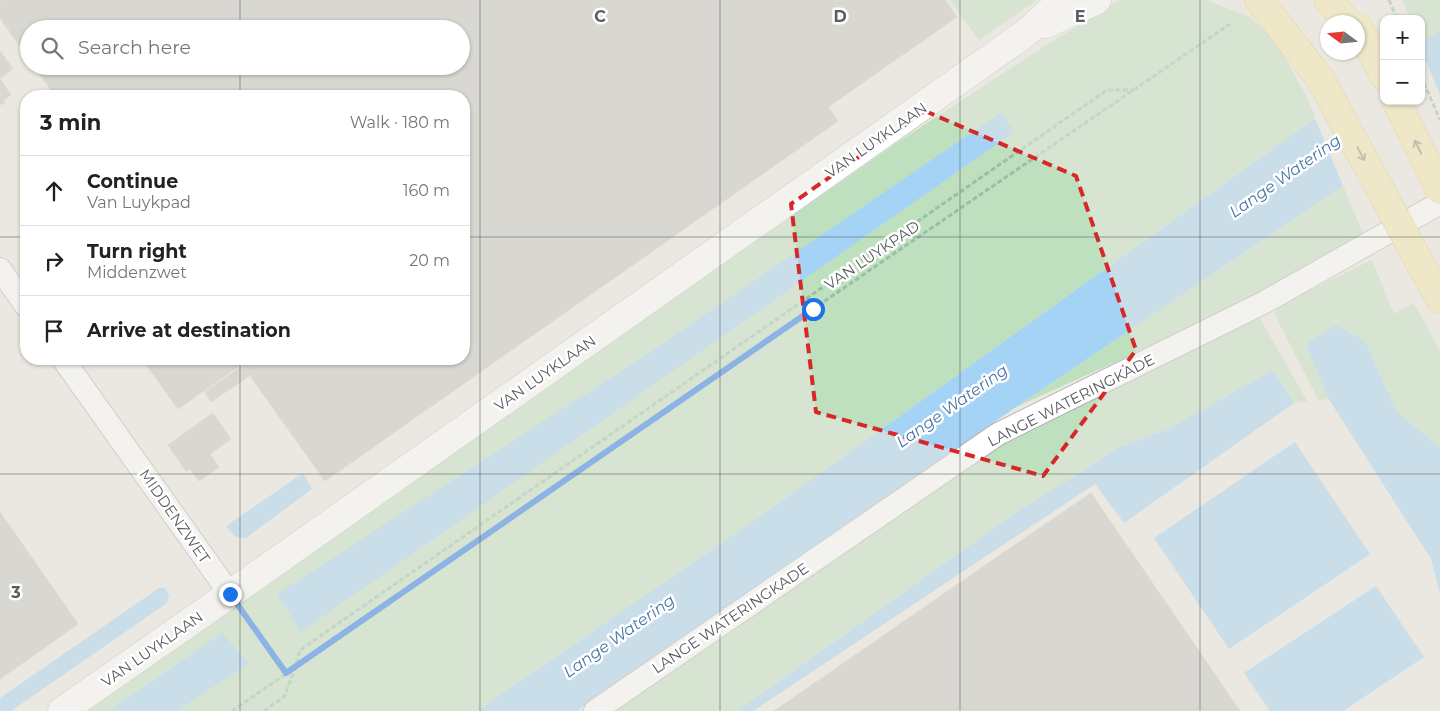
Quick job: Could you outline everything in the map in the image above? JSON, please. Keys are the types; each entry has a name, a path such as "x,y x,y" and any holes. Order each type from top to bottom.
{"main road":[{"path":"1259,0 1321,80"},
{"path":"1280,0 1301,29 1321,80 1440,299"},
{"path":"1328,0 1341,15"},
{"path":"1343,0 1351,15"},
{"path":"1365,43 1380,69"},
{"path":"1398,105 1440,190"}],"street":[{"name":"VAN LUYKLAAN","path":"62,711 1026,33 1062,0"},
{"name":"VAN LUYKLAAN","path":"1026,33 1097,0"},
{"name":"LANGE WATERINGKADE","path":"595,711 998,434 1263,303 1440,203"},
{"path":"0,270 20,298"},
{"name":"MIDDENZWET","path":"67,365 230,594"}],"path":[{"path":"1389,0 1395,15"},
{"name":"VAN LUYKPAD","path":"232,711 813,309 1230,24"},
{"path":"1425,85 1440,120"},
{"path":"264,711 284,697 300,650 1107,90 1135,90"},
{"path":"230,594 286,673"}],"highlighted area":[{"path":"925,111 1076,176 1136,350 1043,476 816,412 791,204"}],"green space":[{"path":"950,0 1037,0 979,40"},
{"path":"1120,0 1206,0 1250,17 1275,41 1306,95 1316,118 752,522 477,711 74,711 211,625 545,388 895,144 1048,44"},
{"path":"1402,0 1440,0 1440,31 1425,40 1425,15 1408,15"},
{"path":"1343,186 1365,238 1257,298 1016,407"},
{"path":"1372,260 1394,314 1414,303 1440,351 1440,448 1396,411 1366,342 1307,344 1328,398 1319,401 1275,315 1277,306"},
{"path":"1259,317 1307,401 1294,403 1273,370 1170,428 1115,449 1021,509 737,711 612,711 1007,439"}],"water":[{"name":"Lange Watering","path":"1440,31 1440,117 1343,186 1016,407 577,711 477,711 752,522 1316,118 1380,102 1380,105 1425,105 1425,40"},
{"path":"1002,112 1014,132 301,632 277,594 641,358"},
{"path":"1336,325 1366,342 1396,411 1440,448 1440,593 1431,559 1328,398 1306,344"},
{"path":"1273,370 1294,403 1124,523 1095,484 753,711 737,711 1021,509 1115,449 1170,428"},
{"path":"1295,442 1370,554 1229,649 1154,538"},
{"path":"303,473 312,489 246,538 235,537 226,526"},
{"path":"1376,586 1424,657 1343,711 1270,711 1244,673"},
{"path":"159,588 165,588 169,595 167,603 11,711 0,711 0,698"},
{"path":"222,633 249,663 177,711 109,711"}],"pier":[{"path":"1425,59 1440,94 1440,120 1344,188 1314,116 1380,71 1380,105 1425,105"}],"building":[{"path":"0,0 945,0 957,17 828,107 838,121 325,481 242,365 470,365 470,90 51,90 40,75 470,75 470,20 20,20 20,46 0,18"},
{"path":"0,51 13,69 0,78"},
{"path":"0,79 11,95 3,100 5,103 2,105 0,103"},
{"path":"146,365 241,365 178,409"},
{"path":"242,366 249,376 211,402 205,392"},
{"path":"213,413 231,439 210,454 219,467 199,481 190,469 186,471 168,445"},
{"path":"1091,493 1240,711 774,711 987,564"},
{"path":"0,512 78,624 0,679"}],"route":[{"path":"230,594 286,673 813,309"}]}
